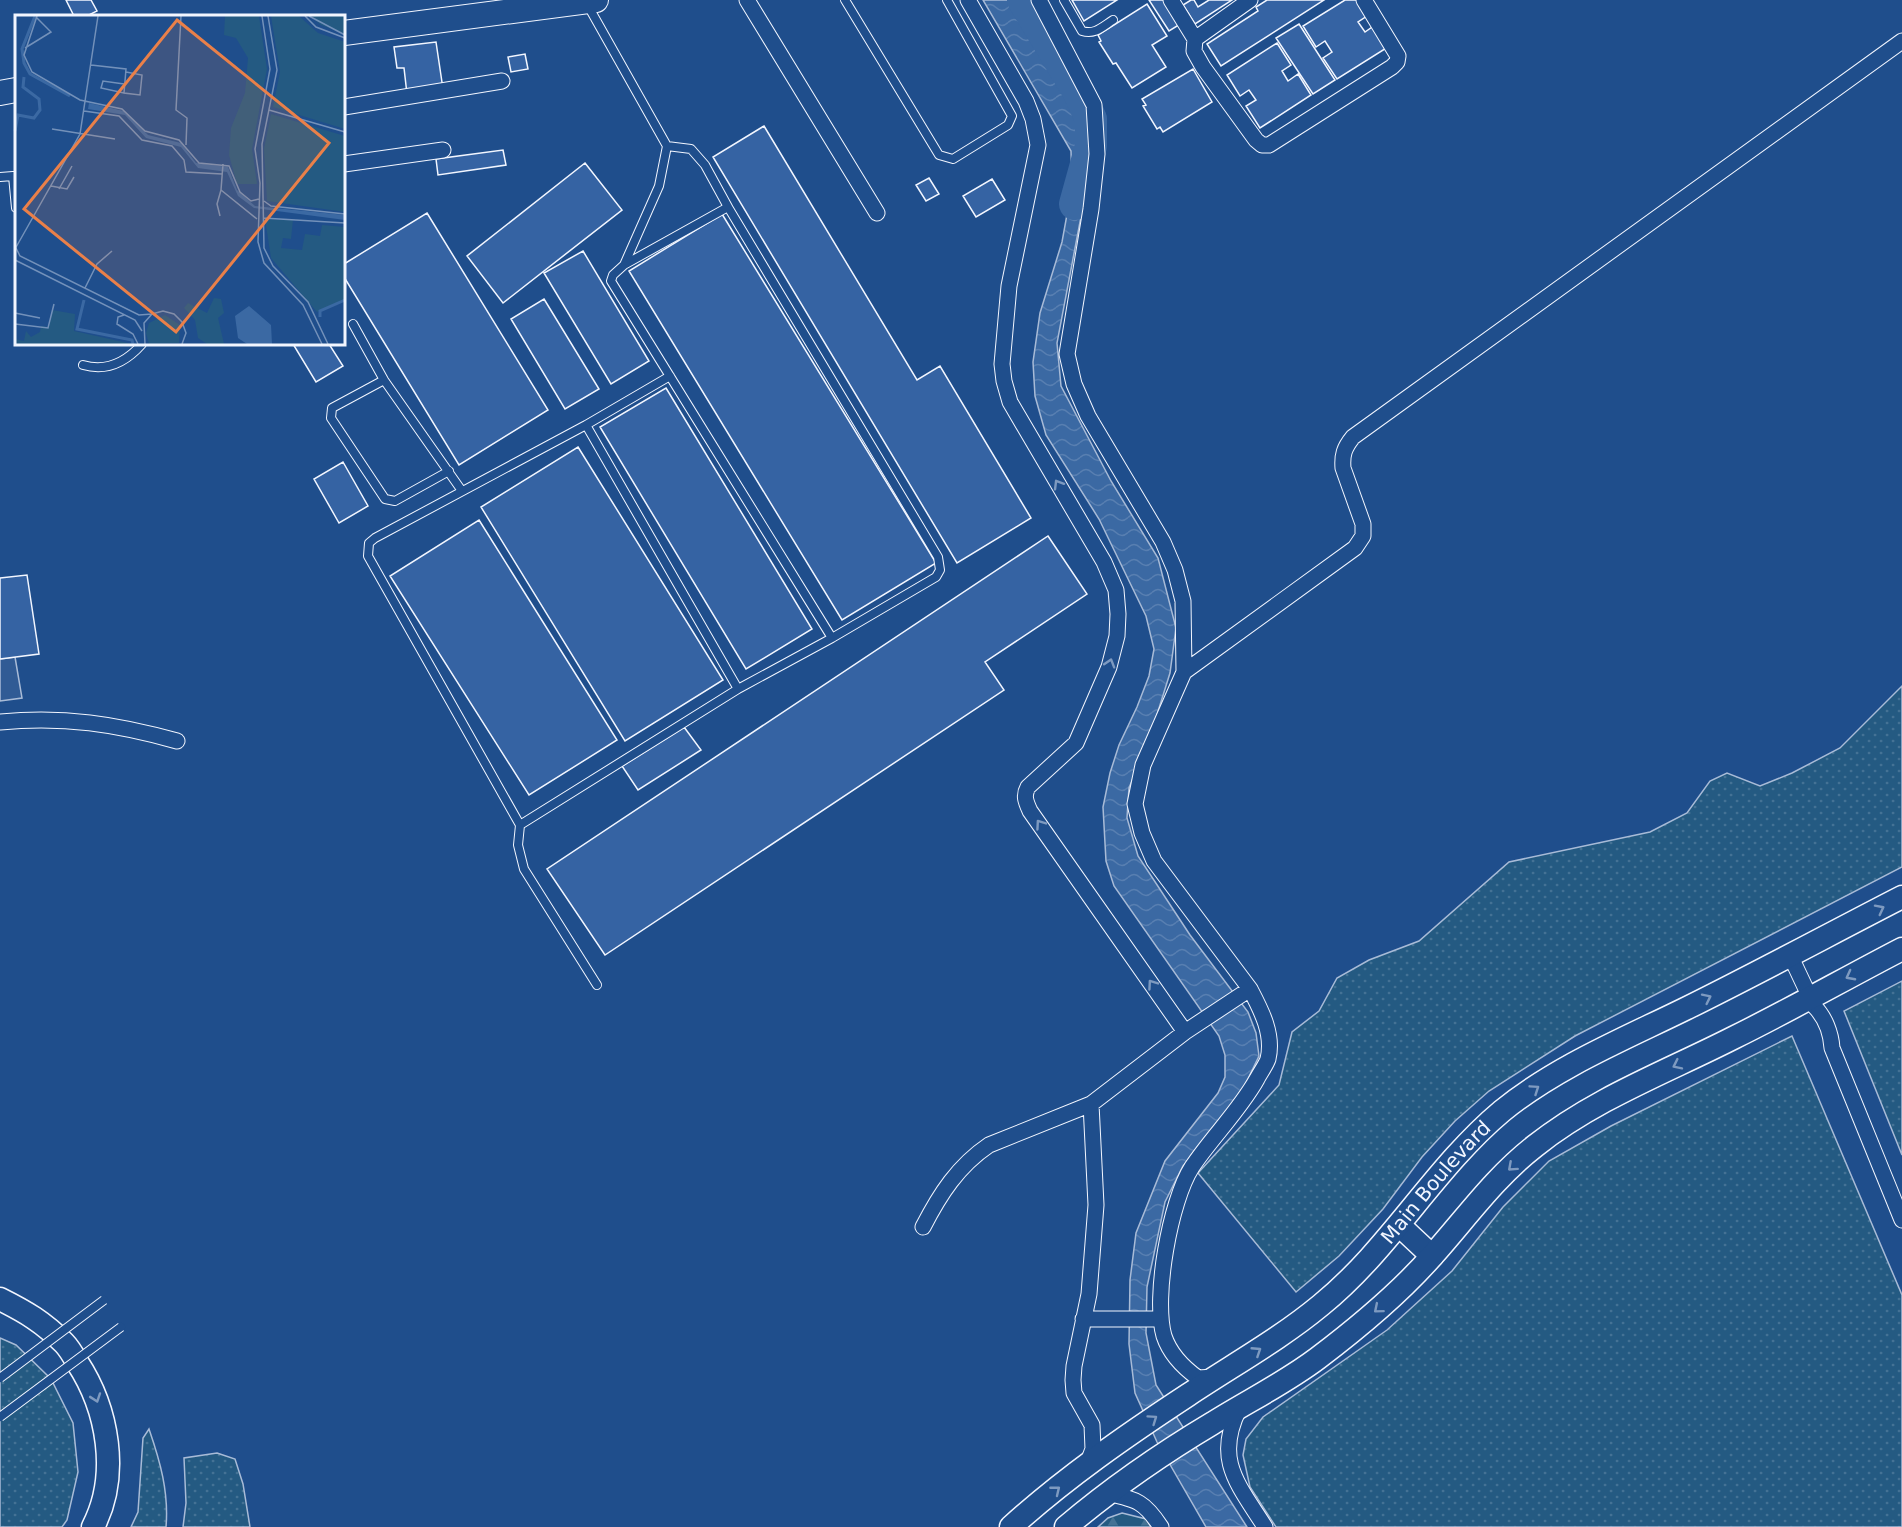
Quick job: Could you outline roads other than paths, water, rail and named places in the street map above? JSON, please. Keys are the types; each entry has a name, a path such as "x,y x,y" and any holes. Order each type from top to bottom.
{"main road":[{"path":"345,33 591,1"},
{"path":"0,93 15,90"},
{"name":"Main Boulevard","path":"1011,1527 1115,1445 1285,1332 1322,1304 1355,1274 1440,1174 1473,1138 1504,1110 1585,1058 1902,897"},
{"path":"1066,1527 1136,1472 1323,1354 1384,1305 1432,1256 1472,1207 1500,1178 1533,1147 1566,1123 1607,1099 1812,1002 1902,949"},
{"path":"1399,1225 1432,1256"},
{"path":"0,1299 31,1314 66,1344 91,1382 105,1425 108,1471 99,1516 93,1527"}],"street":[{"path":"747,0 877,213"},
{"path":"968,0 1026,101 1033,119 1038,145 1009,286 1002,364 1004,381 1010,402 1104,562 1116,590 1117,602 1117,636 1109,667 1082,731 1070,751 1028,787 1024,792 1025,799 1030,811 1185,1032"},
{"path":"1039,0 1094,105 1097,154 1067,354 1074,384 1088,416 1163,542 1175,570 1183,601 1184,672 1143,765 1135,804 1142,833 1154,861 1245,993 1260,1008 1269,1033 1268,1059 1247,1097 1191,1168 1178,1197 1169,1231 1155,1319 1182,1366 1198,1378 1218,1376"},
{"path":"1171,0 1195,39 1194,51 1203,67 1262,146 1269,145 1397,62 1398,56 1364,0"},
{"path":"1195,39 1250,0"},
{"path":"1184,672 1355,548 1364,536 1363,524 1343,468 1343,452 1353,438 1902,41"},
{"path":"345,107 502,81"},
{"path":"345,164 443,150"},
{"path":"0,722 29,719 89,722 129,728 177,741"},
{"path":"1790,955 1812,1002 1813,1015 1824,1041 1832,1048 1902,1220"},
{"path":"923,1227 943,1189 981,1150 1090,1108 1185,1032 1245,993"},
{"path":"1088,1465 1093,1449 1092,1425 1074,1393 1072,1380 1089,1294 1096,1205 1090,1108"},
{"path":"1083,1319 1155,1319"},
{"path":"1240,1406 1229,1428 1227,1456 1236,1482 1265,1527"},
{"path":"1107,1493 1130,1498 1148,1508 1161,1527"}],"lane":[{"path":"845,0 939,155 953,159 1008,125 1012,116 947,0"},
{"path":"1064,0 1082,31 1095,32 1113,20"},
{"path":"591,1 667,146 659,186 624,265"},
{"path":"520,825 738,690 936,577 940,570 938,557 705,165 691,149 667,146"},
{"path":"0,177 15,176"},
{"path":"728,207 624,265 613,275 611,281 832,638"},
{"path":"353,324 384,380 462,492"},
{"path":"83,365 90,367 113,365 131,356 141,345"},
{"path":"597,985 524,869 518,845 520,825 368,556 369,543 586,425 670,376"},
{"path":"384,380 332,408 331,418 385,500 395,501 448,471"},
{"path":"586,425 738,690"},
{"path":"0,1378 105,1300"},
{"path":"0,1417 121,1327"}],"water":[{"path":"983,0 1032,0 1054,41 1085,126 1087,185 1057,343 1061,386 1111,481 1158,558 1176,628 1170,673 1150,737 1129,788 1127,818 1138,856 1190,935 1248,1012 1256,1033 1259,1056 1244,1087 1227,1113 1183,1166 1165,1202 1147,1287 1146,1333 1156,1385 1247,1527 1206,1527 1157,1442 1135,1393 1129,1344 1130,1280 1136,1233 1165,1161 1218,1093 1225,1077 1225,1055 1219,1036 1114,886 1106,861 1103,807 1110,773 1119,745 1149,676 1154,649 1146,616 1099,519 1046,435 1035,396 1033,362 1040,313 1062,242 1072,187 1071,151"}],"waterway":[{"path":"1023,0 1078,91 1091,119 1091,146 1075,204"}]}
